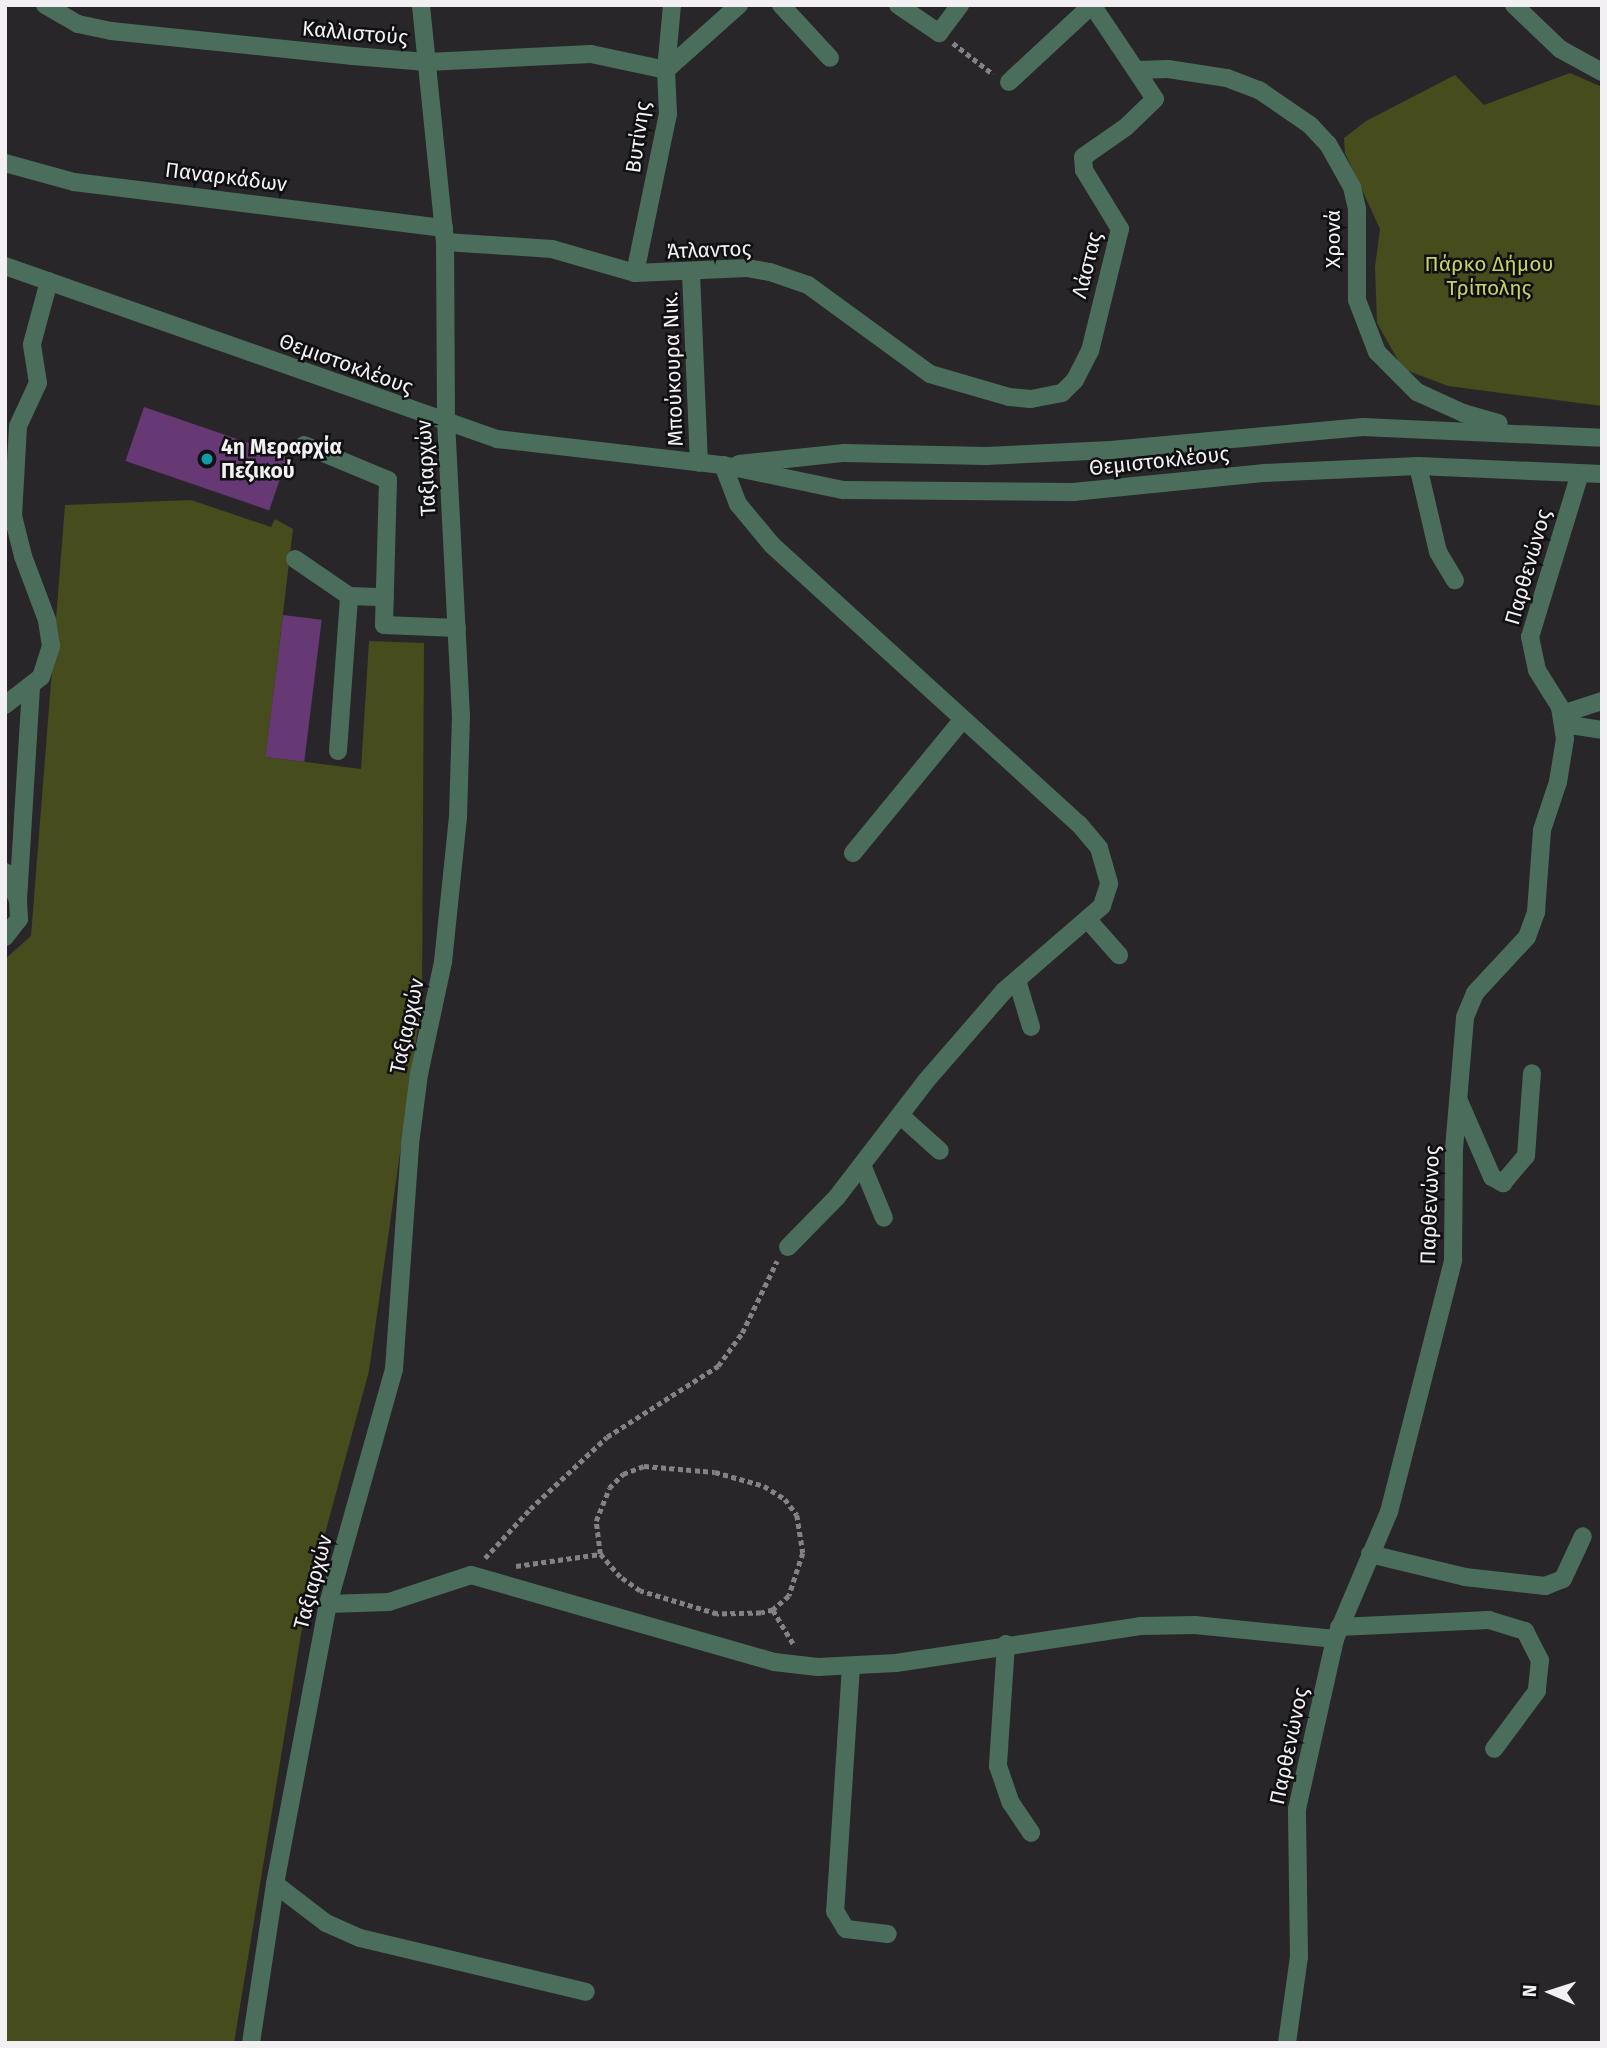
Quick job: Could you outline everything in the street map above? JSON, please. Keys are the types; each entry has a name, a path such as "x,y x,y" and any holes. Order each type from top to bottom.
{"street":[{"name":"Καλλιστούς","path":"45,5 78,24 111,31 427,62 591,54 666,70"},
{"name":"Ταξιαρχών","path":"251,2043 275,1884 328,1604 382,1422 399,1335 410,1143 419,1074 439,985 458,817 457,628 446,424 444,235 421,5"},
{"name":"Βυτίνης","path":"635,273 668,114 666,70 672,5"},
{"path":"666,70 739,5"},
{"path":"781,5 830,58"},
{"path":"898,5 939,33 960,5"},
{"path":"1009,82 1092,5 1137,70"},
{"path":"1514,5 1560,49 1602,72"},
{"name":"Χρονά","path":"1137,70 1168,68 1227,78 1259,90 1310,125 1328,144 1353,187 1357,209 1357,300 1377,352 1394,373 1438,402 1490,421 1547,432"},
{"name":"Λάστας","path":"1067,389 1082,370 1093,341 1105,277 1120,229 1082,161 1086,153 1126,127 1153,103 1154,95 1137,70"},
{"name":"Παναρκάδων","path":"5,163 74,182 444,235"},
{"name":"Άτλαντος","path":"444,235 552,249 635,273 691,273 747,268 807,285 853,314 914,365 955,384 1031,399 1067,389"},
{"name":"Θεμιστοκλέους","path":"5,266 446,424 535,446 723,465 843,490 985,495 1418,466 1602,474"},
{"name":"Μπούκουρα Νικ.","path":"691,273 699,463"},
{"path":"5,705 31,688 45,669 51,646 47,620 16,529 13,481 18,426 38,383 32,344 49,281"},
{"name":"Θεμιστοκλέους","path":"723,465 844,453 986,456 1111,450 1363,427 1547,432 1602,438"},
{"path":"304,446 388,480 384,625 457,628"},
{"path":"723,465 737,504 772,545 963,719 1099,848 1109,884 1102,906 1017,979 862,1165 788,1247"},
{"path":"1418,466 1438,552 1455,580"},
{"name":"Παρθενώνος","path":"1287,2043 1299,1957 1297,1809 1337,1633 1389,1512 1453,1260 1458,1097 1470,1000 1532,926 1542,830 1564,756 1563,719 1537,670 1530,637 1580,473"},
{"path":"295,559 349,596 385,597"},
{"path":"338,751 349,596"},
{"path":"5,937 19,919 31,688"},
{"path":"1563,719 1602,701"},
{"path":"853,853 963,719"},
{"path":"1563,719 1602,730"},
{"path":"5,872 18,900"},
{"path":"1088,920 1119,955"},
{"path":"1017,979 1031,1027"},
{"path":"1458,1097 1492,1177 1503,1183 1525,1156 1532,1073"},
{"path":"901,1116 940,1151"},
{"path":"862,1165 884,1218"},
{"path":"1370,1554 1465,1577 1545,1587 1563,1579 1583,1536"},
{"path":"328,1604 389,1602 471,1575 774,1662 851,1667 1006,1644 1174,1625 1337,1633 1489,1620 1525,1631 1540,1660 1537,1690 1494,1749"},
{"path":"1006,1644 999,1766 1011,1803 1031,1833"},
{"path":"851,1667 835,1911 846,1929 888,1934"},
{"path":"275,1884 326,1923 360,1938 586,1992"}],"path":[{"path":"939,33 1009,82"},
{"path":"471,1575 530,1508 607,1437 718,1366 742,1333 770,1271 788,1247"},
{"path":"644,1466 715,1472 764,1486 785,1499 797,1515 802,1534 798,1577 789,1596 773,1610 717,1614 677,1605 640,1591 620,1577 600,1555 596,1539 600,1506 624,1474 644,1466"},
{"path":"507,1567 600,1555"},
{"path":"773,1610 806,1666"}],"green space":[{"name":"Πάρκο Δήμου Τρίπολης","path":"1570,73 1602,87 1602,406 1448,386 1403,369 1377,323 1375,267 1380,229 1345,153 1344,138 1366,121 1455,75 1484,105"},
{"path":"191,500 271,527 275,519 293,529 266,757 361,769 369,641 424,643 422,999 369,1371 306,1604 234,2043 5,2043 5,959 31,936 65,505"}],"building":[{"name":"4η Μεραρχία Πεζικού","path":"144,407 288,456 269,510 125,461"},
{"path":"283,615 322,620 304,762 266,757"}],"place":[{"name":"4η Μεραρχία Πεζικού","path":"207,459"}]}
